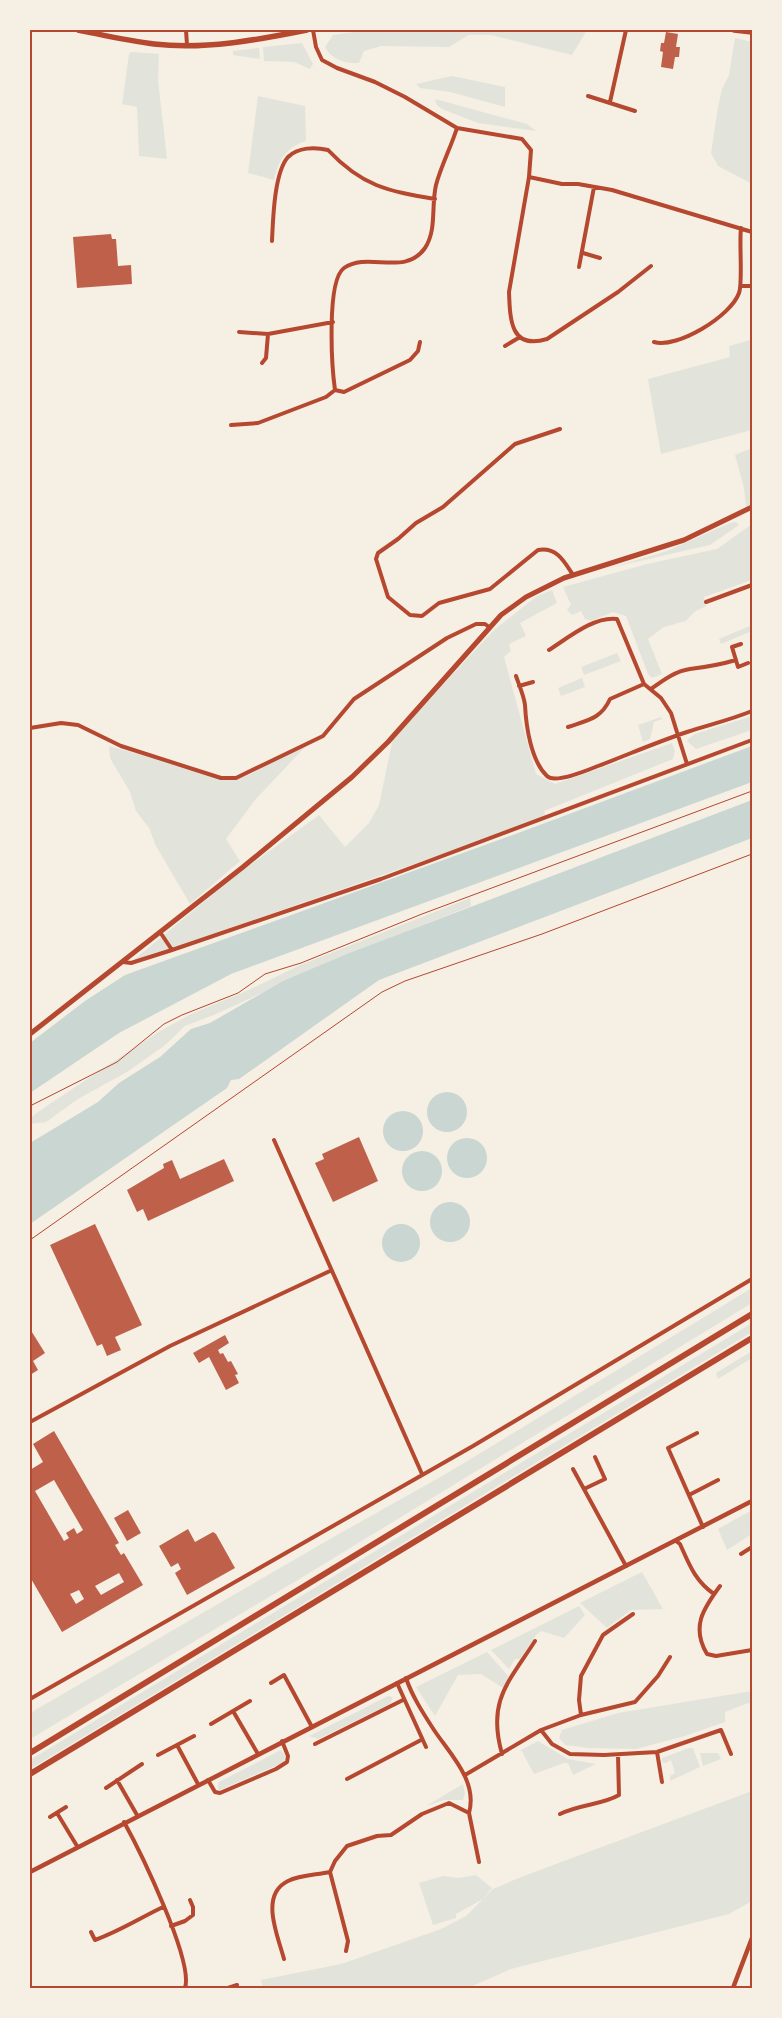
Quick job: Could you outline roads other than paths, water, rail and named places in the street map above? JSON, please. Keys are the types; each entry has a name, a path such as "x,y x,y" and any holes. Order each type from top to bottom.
{"highway":[{"path":"30,1753 752,1314"},
{"path":"30,1774 752,1338"}],"main road":[{"path":"78,30 154,44 187,45 225,44 307,30"},
{"path":"734,30 752,32"},
{"path":"30,1034 243,867 352,777 388,742 488,627 526,597 573,575 684,540 752,507"}],"street":[{"path":"186,30 187,45"},
{"path":"313,30 316,47 322,60 405,97 457,128 522,139 531,150 529,177 509,292 510,308 520,338 526,342 535,343 547,339 618,292 651,266"},
{"path":"610,102 626,30"},
{"path":"588,96 636,111"},
{"path":"335,390 334,288 342,269 357,262 390,264 417,257 425,248 432,227 436,186 457,128"},
{"path":"272,241 273,218 282,169 288,158 296,151 308,148 328,150 352,174 394,193 434,199"},
{"path":"529,177 562,184 594,187 752,232"},
{"path":"579,267 594,187"},
{"path":"654,342 670,344 704,327 734,303 741,286 740,228"},
{"path":"582,253 600,258"},
{"path":"741,286 752,286"},
{"path":"239,332 268,334 333,322"},
{"path":"262,363 266,358 268,334"},
{"path":"505,346 520,338"},
{"path":"231,425 240,426 258,423 326,396 335,390 344,392 410,360 418,351 420,342"},
{"path":"560,429 514,444 478,473 466,488 416,523 398,540 378,553 376,559 388,597 410,615 422,616 439,603 490,589 538,550 552,550 562,558 573,575"},
{"path":"706,602 752,585"},
{"path":"549,650 598,622 608,618 617,619 644,684 661,698 670,713 688,764"},
{"path":"30,728 61,723 78,725 129,748 222,778 236,778 323,736 354,699 447,638 476,624 485,624 488,627"},
{"path":"742,644 732,647 738,667 748,664"},
{"path":"651,688 667,677 689,669 700,670 736,660"},
{"path":"516,676 525,704 526,725 531,743 548,778 554,780 586,770 678,735 722,723 752,711"},
{"path":"519,686 533,682"},
{"path":"568,728 598,716 610,699 644,684"},
{"path":"123,962 131,963 172,950 381,878 752,740"},
{"path":"160,932 172,950"},
{"path":"274,1140 330,1271 422,1474"},
{"path":"30,1422 170,1346 330,1271"},
{"path":"30,1699 422,1474 752,1279"},
{"path":"697,1433 668,1448 703,1527"},
{"path":"584,1489 605,1479 595,1457"},
{"path":"573,1469 626,1566"},
{"path":"689,1495 718,1480"},
{"path":"30,1872 77,1846 752,1501"},
{"path":"676,1541 680,1544 695,1577 703,1587 714,1594"},
{"path":"741,1554 752,1547"},
{"path":"720,1586 701,1615 702,1646 707,1654 716,1656 752,1650"},
{"path":"581,1714 579,1689 585,1669 603,1635 633,1614"},
{"path":"502,1754 495,1721 497,1705 536,1641"},
{"path":"465,1775 541,1730 581,1714 635,1702 658,1676 670,1657"},
{"path":"270,1683 284,1675 312,1727"},
{"path":"406,1678 420,1707 465,1775 471,1797 469,1813 478,1862"},
{"path":"396,1684 426,1748"},
{"path":"315,1744 403,1700"},
{"path":"211,1724 250,1701"},
{"path":"233,1711 258,1754"},
{"path":"541,1730 552,1744 570,1754 618,1755 657,1752 721,1730 731,1754"},
{"path":"158,1755 194,1736"},
{"path":"347,1779 421,1740"},
{"path":"208,1779 215,1792 220,1793 276,1769 287,1762 288,1756 282,1741"},
{"path":"177,1745 198,1784"},
{"path":"657,1752 662,1782"},
{"path":"560,1814 576,1806 610,1801 619,1795 618,1755"},
{"path":"106,1788 142,1764"},
{"path":"118,1780 137,1816"},
{"path":"346,1951 348,1941 330,1872 335,1860 347,1846 377,1836 391,1835 435,1807 449,1803 469,1813"},
{"path":"50,1817 66,1807"},
{"path":"57,1813 77,1846"},
{"path":"124,1822 139,1849 171,1926 182,1958 186,1977 185,1988"},
{"path":"284,1959 272,1911 274,1896 278,1887 288,1880 330,1872"},
{"path":"171,1926 186,1921 192,1915 193,1907 190,1900"},
{"path":"91,1932 95,1940 114,1933 143,1915 163,1906"},
{"path":"733,1988 752,1938"},
{"path":"228,1988 237,1985"}]}
